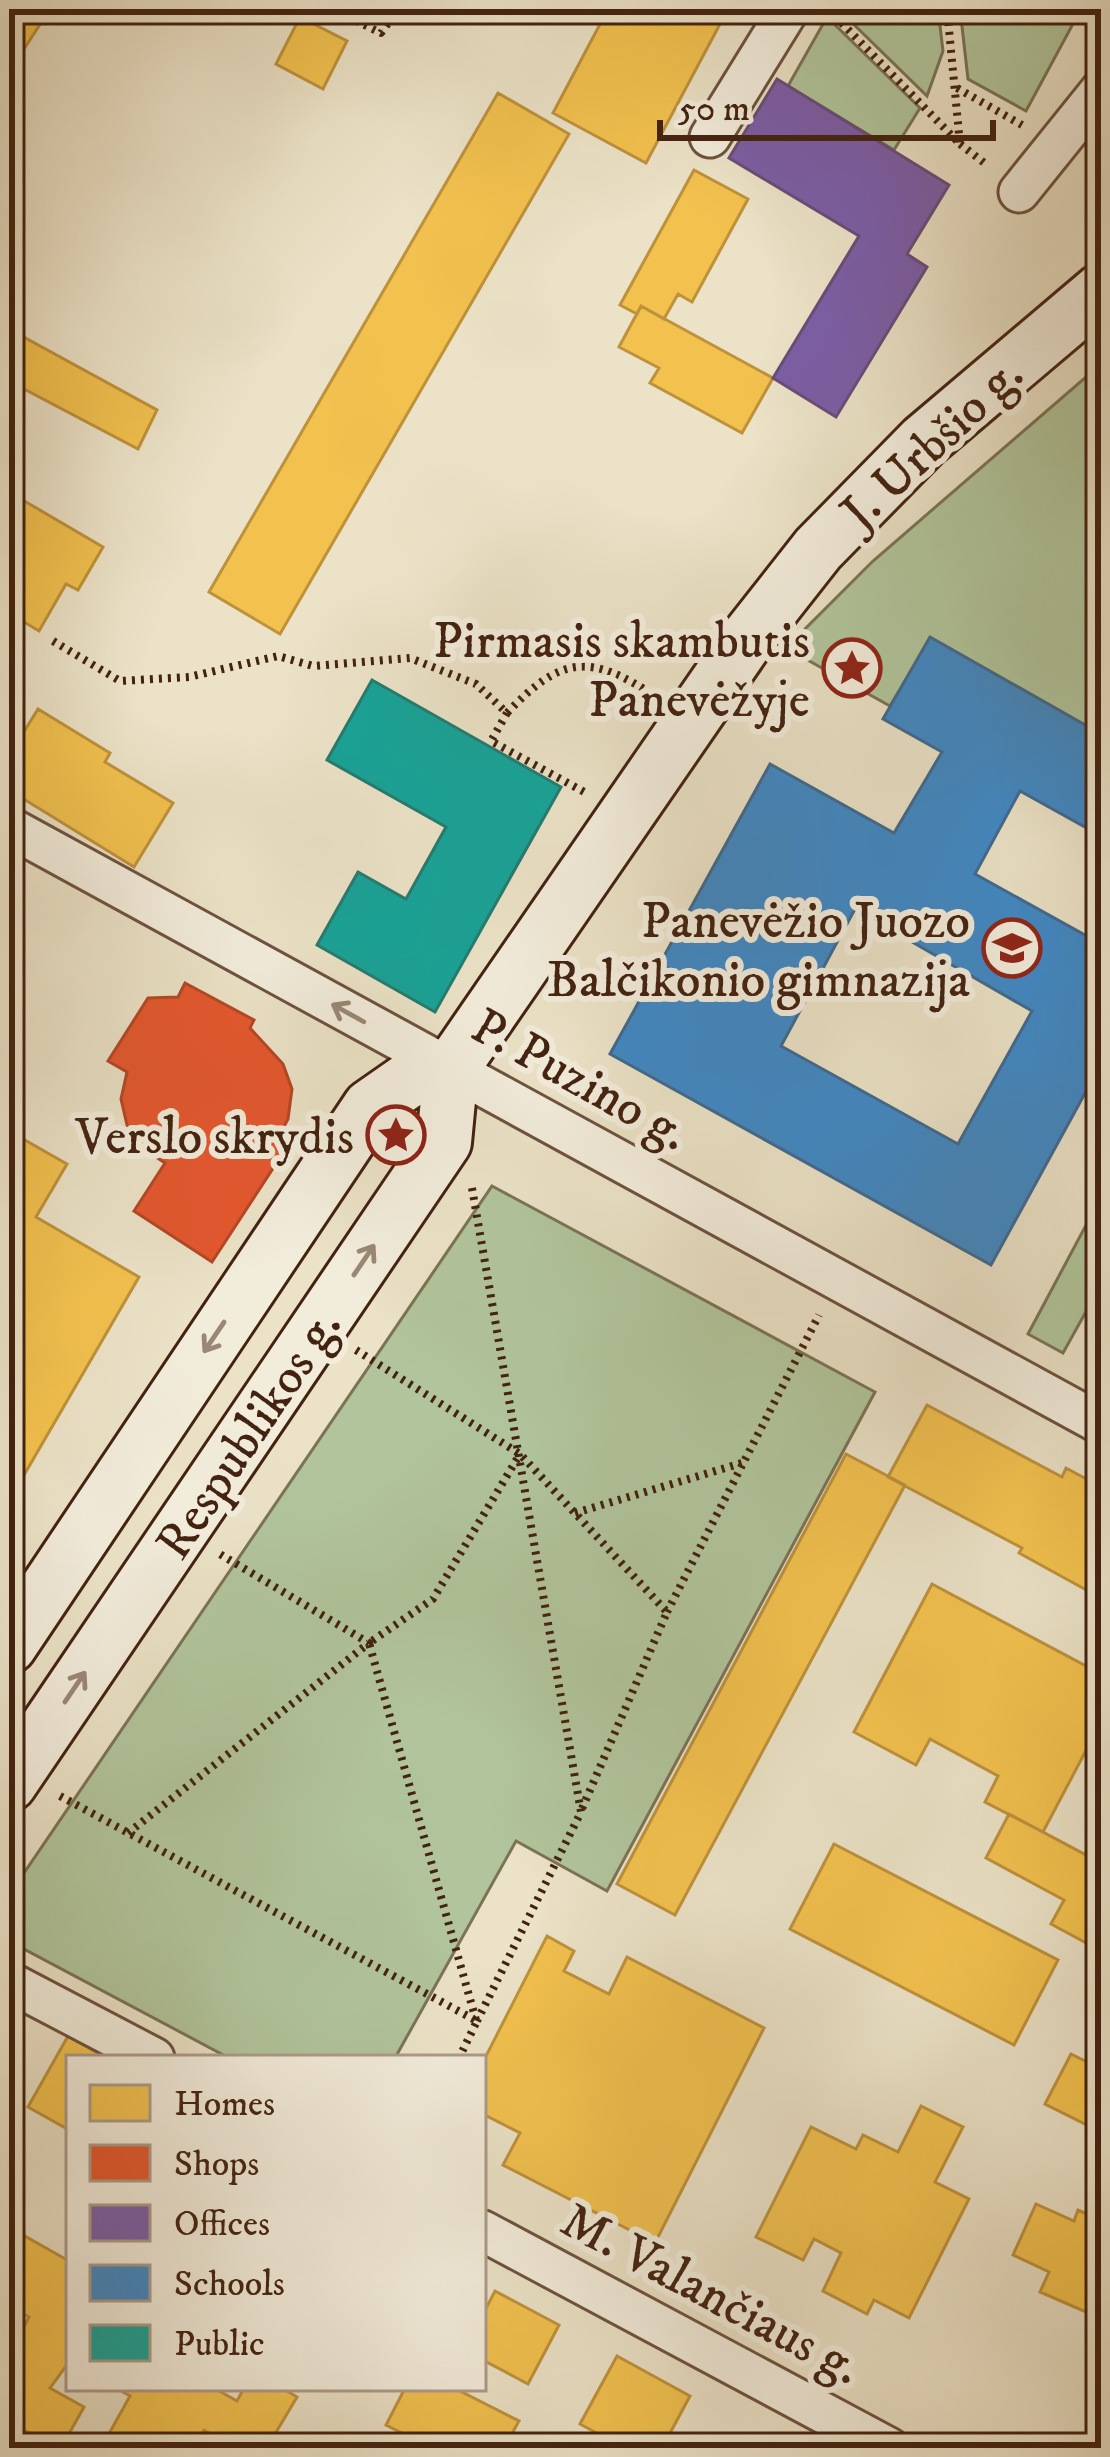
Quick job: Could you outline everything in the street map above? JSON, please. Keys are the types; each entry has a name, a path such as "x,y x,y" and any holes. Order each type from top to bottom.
{"main road":[{"name":"J. Urbšio g.","path":"818,549 924,441 1101,291"},
{"name":"Respublikos g.","path":"13,1778 444,1142 451,1069 692,720 818,549"},
{"name":"Respublikos g.","path":"9,1646 370,1107 412,1077 451,1069"}],"street":[{"path":"710,136 789,9"},
{"path":"1019,192 1101,90"},
{"name":"P. Puzino g.","path":"9,827 1101,1424"},
{"path":"9,1982 148,2055"},
{"name":"M. Valančiaus g.","path":"486,2233 889,2448"}],"path":[{"path":"332,9 380,33 398,9"},
{"path":"828,9 960,144 947,9"},
{"path":"956,87 1057,145"},
{"path":"53,641 120,681 189,677 278,656 313,666 410,658 476,684 507,713"},
{"path":"626,815 491,740 507,713 550,671 574,665 605,668 692,720"},
{"path":"471,1182 581,1812"},
{"path":"460,2055 581,1812 667,1612 837,1280"},
{"path":"320,1326 520,1454 667,1612"},
{"path":"128,1833 369,1643 433,1599 520,1454"},
{"path":"575,1513 743,1462"},
{"path":"181,1531 369,1643 477,2021"},
{"path":"13,1778 128,1833 477,2021"}],"green space":[{"path":"838,9 938,9 943,51 927,96"},
{"path":"960,9 1081,9 1026,111 968,79"},
{"path":"827,17 920,108 894,150 788,86"},
{"path":"1101,364 1101,734 931,638 890,706 786,648 873,561"},
{"path":"492,1186 875,1392 607,1891 516,1841 397,2055 223,2055 9,1941 9,1895"},
{"path":"1101,1197 1101,1335 1088,1308 1063,1353 1028,1334"}],"building: Homes":[{"path":"9,9 50,9 9,72"},
{"path":"608,9 728,9 646,163 553,113"},
{"path":"300,17 347,41 323,89 276,64"},
{"path":"498,93 569,134 280,634 209,592"},
{"path":"694,170 748,199 692,302 678,294 664,319 641,306 637,314 620,305"},
{"path":"641,306 773,378 742,433 650,383 659,368 619,347"},
{"path":"9,329 157,410 138,449 9,381"},
{"path":"9,492 103,547 78,590 66,584 39,631 9,613"},
{"path":"38,709 110,753 105,762 173,803 134,867 9,790 9,756"},
{"path":"9,1131 67,1164 36,1217 139,1277 13,1494"},
{"path":"927,1405 1062,1477 1066,1468 1101,1487 1101,1598 1019,1553 1022,1548 888,1477"},
{"path":"846,1454 905,1485 675,1915 617,1884"},
{"path":"932,1584 1101,1674 1101,1722 1043,1832 985,1802 998,1776 930,1739 916,1765 854,1732"},
{"path":"1009,1814 1101,1863 1101,1951 1051,1924 1064,1900 986,1858"},
{"path":"834,1844 1058,1960 1014,2045 790,1929"},
{"path":"547,1936 574,1951 564,1971 609,1994 627,1957 764,2028 655,2243 503,2165 520,2133 486,2116 486,2056"},
{"path":"68,2036 102,2055 66,2055 66,2128 28,2107"},
{"path":"1071,2054 1101,2069 1101,2132 1045,2104"},
{"path":"921,2106 963,2127 935,2182 969,2199 909,2318 874,2300 867,2314 823,2291 841,2253 814,2239 803,2260 756,2237 811,2127 856,2149 863,2135 898,2152"},
{"path":"1036,2204 1074,2221 1078,2210 1101,2220 1101,2280 1086,2312 1040,2292 1049,2272 1013,2255"},
{"path":"9,2227 66,2259 66,2366 50,2388 84,2407 61,2448 9,2423 9,2345 13,2347 29,2317 9,2306"},
{"path":"495,2291 559,2325 528,2384 486,2362 486,2308"},
{"path":"617,2356 690,2396 662,2448 624,2448 580,2424"},
{"path":"121,2391 219,2391 237,2401 242,2391 287,2391 297,2397 275,2434 258,2448 231,2447 204,2430 194,2448 146,2443 143,2448 101,2448 130,2396"},
{"path":"403,2391 460,2391 519,2421 504,2448 432,2448 386,2425"}],"building: Shops":[{"path":"185,983 254,1020 250,1028 283,1064 292,1089 288,1119 276,1141 287,1147 212,1262 134,1211 165,1163 142,1148 127,1125 121,1099 127,1072 108,1061 148,998 178,997"}],"building: Offices":[{"path":"777,79 949,185 907,254 927,267 836,417 773,378 859,236 729,158"}],"building: Schools":[{"name":"Panevėžio Juozo Balčikonio gimnazija","path":"930,637 1101,734 1101,836 1020,791 975,874 1101,944 1101,1064 991,1265 610,1054 770,764 894,833 942,752 883,719","holes":["855,909 1032,1011 958,1144 781,1046"]}],"building: Public":[{"path":"372,680 561,787 435,1012 317,945 358,872 406,899 446,827 327,760"}],"place":[{"name":"Pirmasis skambutis Panevėžyje","path":"852,668"},
{"name":"Panevėžio Juozo Balčikonio gimnazija","path":"1012,948"},
{"name":"Verslo skrydis","path":"396,1135"}]}
